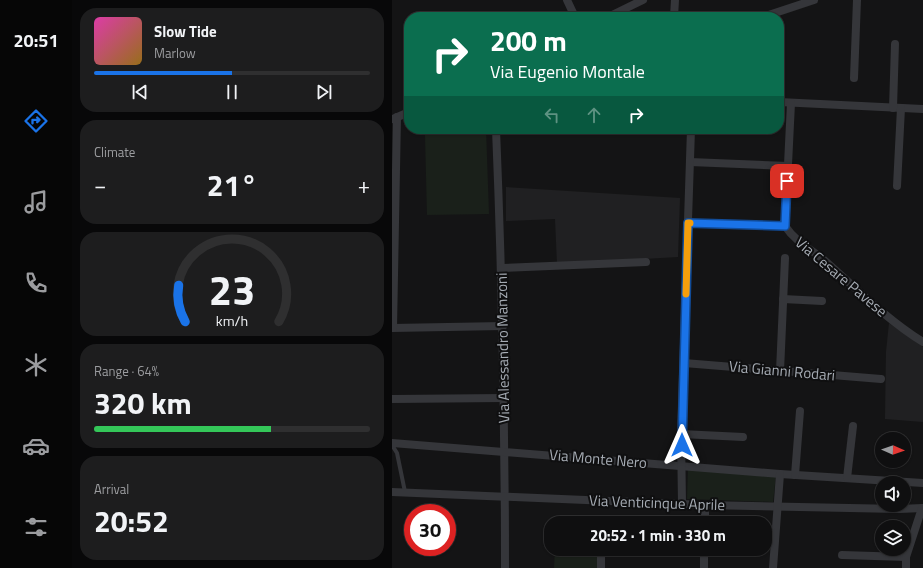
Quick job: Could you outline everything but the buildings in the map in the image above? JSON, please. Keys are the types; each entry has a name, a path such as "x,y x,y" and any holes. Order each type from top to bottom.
{"street":[{"path":"567,0 573,12"},
{"path":"618,12 643,0"},
{"path":"674,12 675,0"},
{"path":"778,12 814,0"},
{"path":"854,78 857,0"},
{"path":"626,8 627,12"},
{"path":"895,44 897,186"},
{"path":"784,102 923,110"},
{"name":"Via Cesare Pavese","path":"791,103 785,226 791,235 822,259 892,320 923,342"},
{"path":"404,114 394,119 392,328 503,326"},
{"name":"Via Alessandro Manzoni","path":"496,134 502,268 505,568"},
{"path":"682,504 681,434 691,134"},
{"path":"690,162 788,166"},
{"path":"688,223 785,226"},
{"path":"780,371 785,258"},
{"path":"502,268 646,262"},
{"path":"783,299 822,301"},
{"name":"Via Gianni Rodari","path":"684,363 881,379"},
{"path":"392,399 504,398"},
{"path":"795,475 800,411"},
{"path":"847,478 853,426"},
{"path":"681,434 743,437"},
{"name":"Via Monte Nero","path":"392,444 780,474 923,483"},
{"path":"773,568 780,474"},
{"name":"Via Venticinque Aprile","path":"392,492 705,505 899,509 922,508"},
{"path":"705,505 705,516"},
{"path":"906,568 906,557 922,508"},
{"path":"842,555 906,557"},
{"path":"601,556 601,568"},
{"path":"704,556 704,568"}],"lane":[{"path":"392,444 397,453 405,492"}],"shaded area":[{"path":"486,134 489,214 427,215 425,135"},
{"path":"506,187 680,198 678,257 557,264 555,219 506,221"},
{"path":"889,323 923,347 923,422 885,419 886,352"},
{"path":"688,469 776,475 773,502 687,499"},
{"path":"555,556 598,556 597,568 554,568"}],"slow traffic":[{"path":"686,294 688,223 690,223"}],"route":[{"path":"682,445 681,434 688,223 785,226 787,181"}]}
